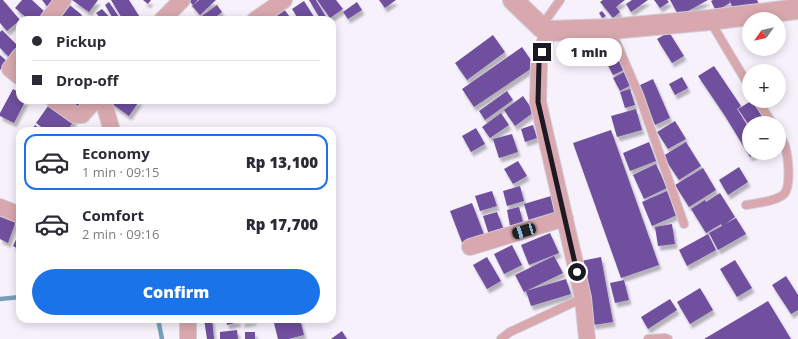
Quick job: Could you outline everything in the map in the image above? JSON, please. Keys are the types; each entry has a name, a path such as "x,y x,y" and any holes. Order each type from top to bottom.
{"street":[{"path":"51,16 63,0"},
{"path":"166,16 182,0"},
{"path":"261,16 284,0"},
{"path":"513,0 544,29 611,29 710,20 798,9"},
{"path":"544,29 539,63 538,102 582,298 586,339"},
{"path":"10,76 16,64"},
{"path":"60,104 75,115 79,116 82,115 92,104"},
{"path":"104,104 111,127"},
{"path":"0,207 16,213"},
{"path":"470,247 565,218"},
{"path":"188,323 188,339"}],"lane":[{"path":"544,29 560,0"},
{"path":"710,20 742,74"},
{"path":"611,29 639,95 684,224"},
{"path":"746,205 774,199 782,196 786,192 788,179 786,150"},
{"path":"501,339 510,332 582,298"},
{"path":"648,339 668,339"}],"building":[{"path":"0,0 3,0 17,16 16,23 7,31 0,23"},
{"path":"22,0 32,0 45,12 42,16 24,16 15,8"},
{"path":"42,0 60,0 49,9"},
{"path":"72,0 98,0 89,12"},
{"path":"111,0 129,0 139,16 121,16"},
{"path":"143,0 151,0 148,4"},
{"path":"188,0 198,0 193,5"},
{"path":"199,0 216,0 200,15 192,6"},
{"path":"309,0 316,0 326,16 319,16"},
{"path":"317,0 336,0 343,9 333,16 329,16"},
{"path":"379,0 396,0 385,8"},
{"path":"603,0 625,0 616,7 620,12 613,18 600,2"},
{"path":"632,0 648,0 631,12 626,4"},
{"path":"654,0 667,0 669,2 660,8"},
{"path":"670,0 708,0 679,16"},
{"path":"729,0 730,3 716,11 711,1"},
{"path":"729,0 757,0 759,4 736,14"},
{"path":"304,1 313,16 296,16 292,9"},
{"path":"66,2 82,15 59,16 56,14"},
{"path":"109,2 118,16 112,16 105,5"},
{"path":"357,2 362,10 348,19 343,12"},
{"path":"217,5 222,12 217,16 202,16"},
{"path":"102,9 108,16 99,16 96,13"},
{"path":"284,9 289,16 274,16"},
{"path":"602,11 606,16 602,18 599,13"},
{"path":"2,30 16,44 16,52 10,58 0,48 0,32"},
{"path":"669,32 684,56 672,63 657,39"},
{"path":"493,35 505,52 467,80 455,63"},
{"path":"522,47 535,66 474,107 462,89"},
{"path":"616,49 626,69 613,75 603,56"},
{"path":"0,55 8,62 0,70"},
{"path":"714,66 741,106 737,109 742,117 742,144 725,116 698,76"},
{"path":"624,72 631,85 620,91 613,78"},
{"path":"682,77 688,88 675,95 669,84"},
{"path":"653,79 670,118 655,125 638,86"},
{"path":"13,89 16,91 16,104 24,104 14,123 0,116 0,113"},
{"path":"630,89 635,105 625,108 620,92"},
{"path":"507,91 513,100 485,120 479,111"},
{"path":"523,96 534,112 515,126 504,110"},
{"path":"50,104 54,104 75,119 70,127 42,127 36,123"},
{"path":"73,104 87,104 81,112 72,105"},
{"path":"112,104 137,104 129,116"},
{"path":"742,107 742,108 758,108 764,116 743,116 738,109"},
{"path":"636,109 642,130 617,137 611,116"},
{"path":"501,113 509,125 490,138 482,127"},
{"path":"675,121 686,139 668,149 657,132"},
{"path":"533,125 537,138 525,142 521,129"},
{"path":"476,128 485,144 471,152 462,136"},
{"path":"611,130 659,265 621,278 573,143"},
{"path":"512,134 518,152 499,158 493,139"},
{"path":"649,142 656,161 630,171 623,153"},
{"path":"686,142 701,166 679,180 663,156"},
{"path":"518,161 527,176 513,184 504,169"},
{"path":"656,164 667,188 644,199 633,175"},
{"path":"739,167 748,182 728,195 719,180"},
{"path":"703,168 716,190 689,207 675,185"},
{"path":"520,186 524,201 507,206 503,191"},
{"path":"492,191 497,206 480,211 475,196"},
{"path":"667,191 677,215 652,226 642,202"},
{"path":"720,193 735,217 725,224 736,218 746,234 718,250 709,233 722,226 721,224 706,233 691,209"},
{"path":"551,196 556,213 529,221 524,204"},
{"path":"472,203 485,237 463,245 450,211"},
{"path":"519,207 523,222 510,226 507,210"},
{"path":"497,212 504,230 489,235 483,216"},
{"path":"0,215 16,221 8,243 0,239"},
{"path":"672,224 675,244 658,246 655,227"},
{"path":"550,233 559,253 529,265 521,245"},
{"path":"708,234 716,250 687,266 679,250"},
{"path":"16,240 16,248 13,246"},
{"path":"512,245 522,265 504,274 494,254"},
{"path":"554,256 563,273 524,292 515,275"},
{"path":"487,257 501,281 487,289 473,265"},
{"path":"601,257 613,322 593,325 581,261"},
{"path":"735,260 752,288 737,297 720,269"},
{"path":"786,276 798,295 798,310 791,314 772,285"},
{"path":"566,279 571,294 531,306 526,291"},
{"path":"624,280 629,300 615,303 610,283"},
{"path":"700,288 713,310 690,324 677,302"},
{"path":"670,299 677,310 648,329 641,317"},
{"path":"768,301 791,339 704,339"},
{"path":"205,323 212,323 214,339 207,339"},
{"path":"274,323 301,323 304,335 288,339 278,339"},
{"path":"237,330 238,339 220,339 220,332"},
{"path":"342,331 347,339 331,339"},
{"path":"245,332 255,332 255,339 245,339"}],"waterway":[{"path":"0,299 16,297"},
{"path":"159,323 162,339"}],"route":[{"path":"542,52 539,63 538,102 577,272"}]}
